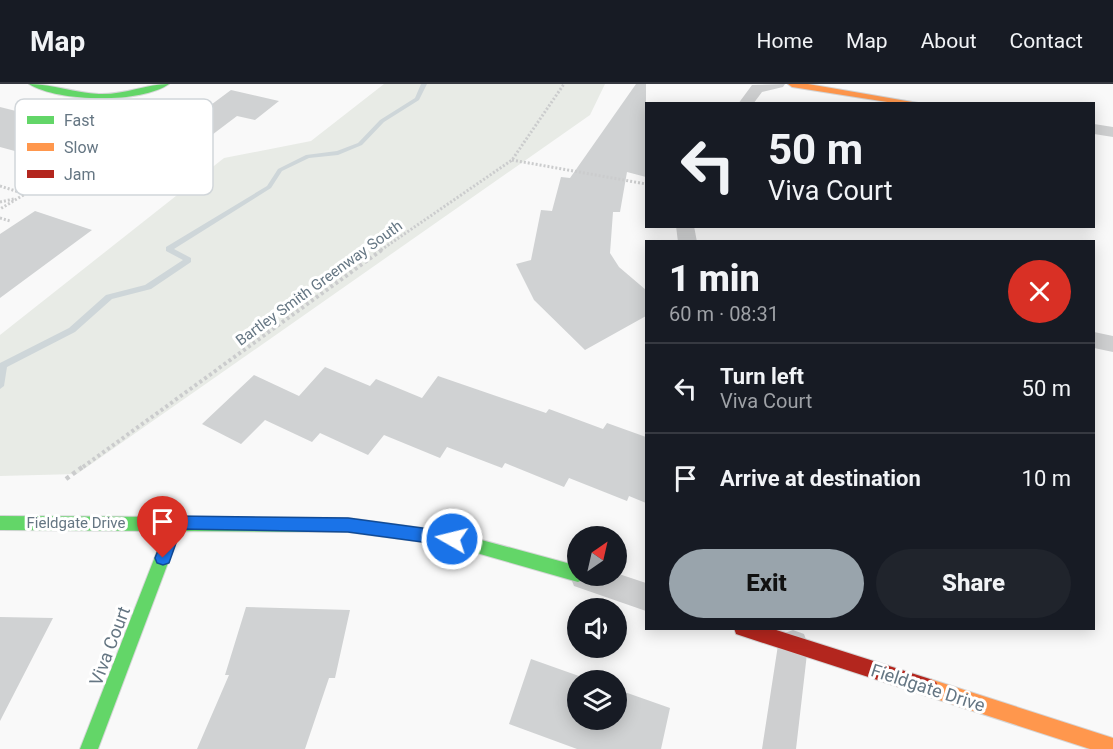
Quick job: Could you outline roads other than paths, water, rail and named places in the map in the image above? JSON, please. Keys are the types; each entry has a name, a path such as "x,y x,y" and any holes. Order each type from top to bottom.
{"street":[{"path":"33,84 77,97 104,99"},
{"path":"121,99 142,94 165,84"},
{"path":"746,102 757,88 778,84"},
{"path":"792,84 907,102"},
{"path":"1095,129 1113,132"},
{"path":"1095,340 1113,344"},
{"name":"Fieldgate Drive","path":"0,523 176,522 348,525 452,539 567,571"},
{"name":"Viva Court","path":"89,749 176,522"},
{"path":"614,586 645,597"},
{"name":"Fieldgate Drive","path":"748,630 1113,747"},
{"path":"779,749 793,645"}],"waterway":[{"path":"0,386 3,365 72,330 109,297 148,287 188,260 169,249 269,187 280,170 308,156 338,153 360,144 382,121 417,99 424,84"}]}
